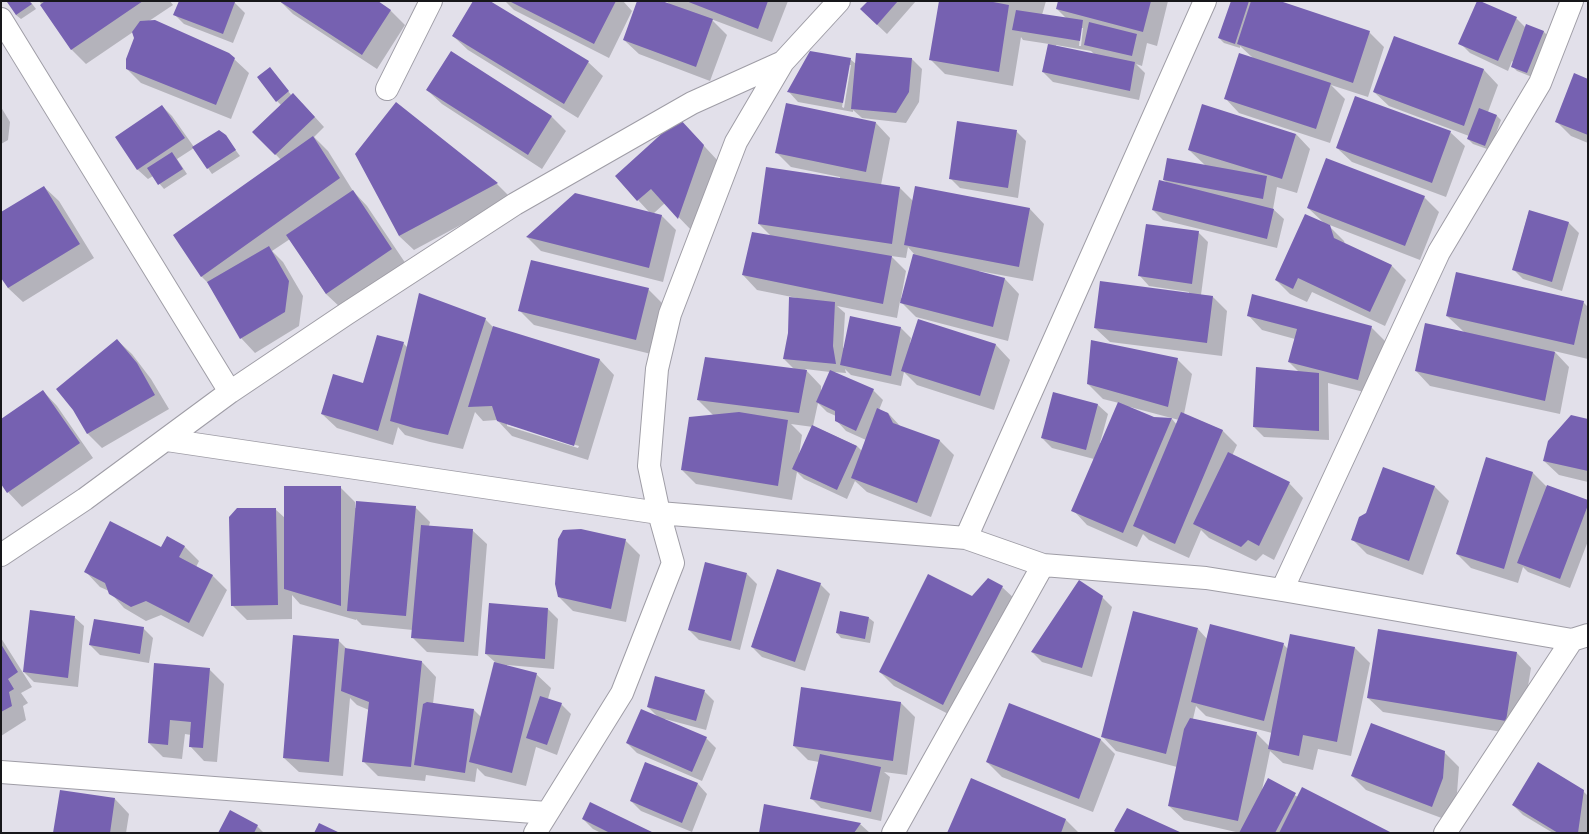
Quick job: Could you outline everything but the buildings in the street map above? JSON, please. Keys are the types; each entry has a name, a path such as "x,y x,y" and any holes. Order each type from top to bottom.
{"street":[{"path":"388,89 431,1"},
{"path":"535,833 622,692 673,563 659,513 649,466 657,369 670,314 736,142 783,62 839,1"},
{"path":"966,538 1205,1"},
{"path":"1282,590 1439,252 1540,83 1572,1"},
{"path":"1,19 230,392"},
{"path":"1,555 86,499 230,392 353,309 515,204 692,103 783,62"},
{"path":"167,440 659,513 966,538 1043,565 1206,578 1580,638 1445,833"},
{"path":"893,833 1043,565"},
{"path":"1,772 547,813"}]}
